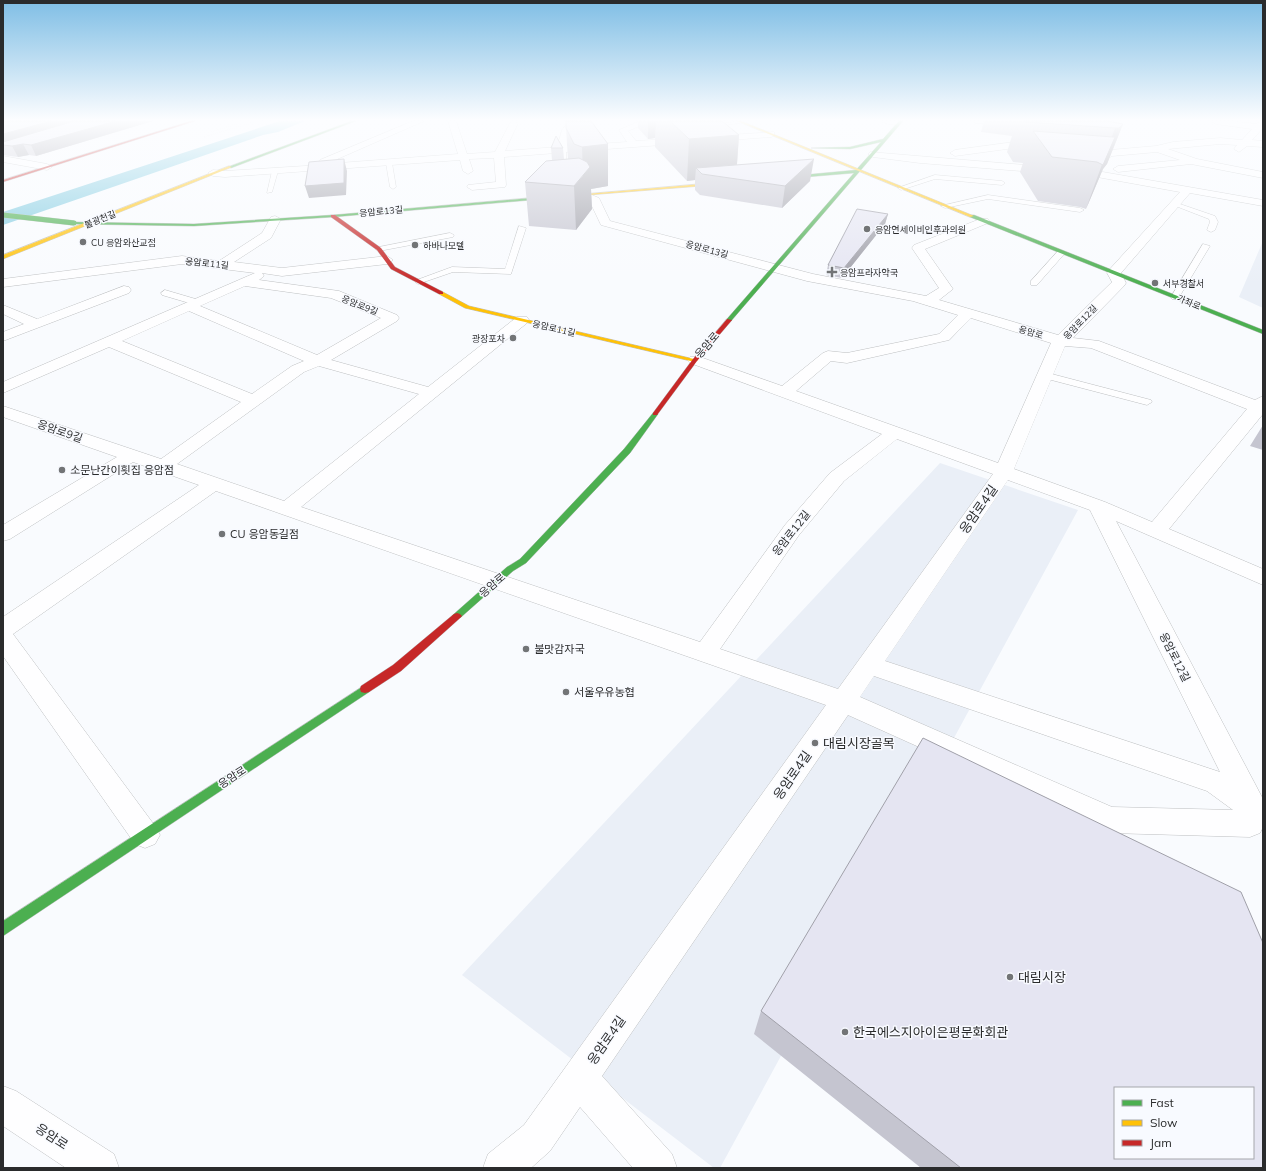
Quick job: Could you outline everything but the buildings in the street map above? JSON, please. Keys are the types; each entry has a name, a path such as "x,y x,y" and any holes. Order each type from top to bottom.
{"main road":[{"path":"3,181 20,176"},
{"name":"불광천길","path":"3,257 207,176"},
{"path":"772,178 801,176"},
{"name":"응암로","path":"3,929 397,668 496,582 523,561 627,451 695,360 855,176"},
{"name":"가좌로","path":"871,176 1263,332"},
{"name":"응암로13길","path":"3,215 88,224 194,225 333,216 733,182"},
{"path":"878,188 900,187"},
{"path":"840,193 853,190"},
{"name":"응암로11길","path":"333,216 379,249 393,268 467,307 695,360"}],"street":[{"path":"469,176 476,203"},
{"path":"472,187 501,185 501,176"},
{"path":"564,176 571,190 583,194"},
{"path":"1109,176 1185,186 1263,203"},
{"path":"1114,273 1175,204 1185,186"},
{"name":"응암로13길","path":"583,194 595,200 605,223 775,267"},
{"path":"221,265 267,235 275,219"},
{"path":"928,301 946,289 918,248 984,221"},
{"name":"응암로11길","path":"3,283 71,272 182,260 282,272 387,260"},
{"name":"응암로","path":"775,267 812,278 928,301 1061,341 1094,344 1261,406"},
{"path":"3,388 269,270"},
{"name":"응암로12길","path":"1004,472 1056,346 1119,283 1114,273"},
{"name":"응암로9길","path":"163,466 298,369 318,361 392,318 334,294 244,282"},
{"path":"3,337 124,290"},
{"path":"192,304 318,361 432,393"},
{"path":"3,309 37,324"},
{"path":"785,392 828,356 847,358 944,337 968,313"},
{"path":"286,509 522,320"},
{"path":"109,341 254,401"},
{"path":"695,360 1098,506 1263,578"},
{"path":"1156,531 1261,406"},
{"name":"응암로9길","path":"3,411 843,701 1110,820 1250,824 1259,811"},
{"name":"응암로12길","path":"705,653 792,530 837,477 896,432"},
{"path":"3,534 131,456"},
{"name":"응암로4길","path":"502,1168 537,1138 1004,472"},
{"path":"3,629 214,484"},
{"name":"응암로12길","path":"1098,506 1259,811"},
{"path":"3,638 145,834"},
{"path":"869,665 1216,782 1259,811"},
{"path":"579,1078 658,1168"},
{"name":"응암로","path":"3,1104 100,1168"}],"lane":[{"path":"269,192 273,176"},
{"path":"391,176 393,188"},
{"path":"900,187 935,177 1002,183"},
{"path":"945,206 988,197 1080,210"},
{"path":"1175,204 1212,218 1214,222 1210,230"},
{"path":"418,281 452,268 508,272 522,228"},
{"path":"379,249 450,235"},
{"path":"1176,297 1206,246"},
{"path":"1034,283 1062,252"},
{"path":"165,293 192,304"},
{"path":"1044,375 1147,402"}],"shaded area":[{"path":"1263,241 1263,308 1239,297"},
{"name":"대림시장골목","path":"940,463 1078,510 720,1168 714,1168 462,975"}],"water":[{"path":"114,176 146,176 3,225 3,212"}],"traffic: fast":[{"path":"782,178 808,176"},
{"path":"729,320 854,176"},
{"path":"74,223 194,225 333,216 588,194"},
{"path":"3,215 74,223"},
{"path":"972,216 1263,332"},
{"path":"457,616 510,569 523,561 627,451 655,414"},
{"path":"3,929 365,689"}],"traffic: slow":[{"path":"3,257 208,176"},
{"path":"873,176 972,216"},
{"path":"588,194 724,183"},
{"path":"441,293 467,307 695,360"}],"traffic: jam":[{"path":"3,181 20,176"},
{"path":"333,216 379,249 393,268 441,293"},
{"path":"655,414 695,360 729,320"},
{"path":"365,689 397,668 457,616"}],"place":[{"name":"응암연세이비인후과의원","path":"867,229"},
{"name":"CU 응암와산교점","path":"83,242"},
{"name":"하바나모텔","path":"415,245"},
{"name":"응암프라자약국","path":"832,272"},
{"name":"서부경찰서","path":"1155,283"},
{"name":"광장포차","path":"513,338"},
{"name":"소문난간이횟집 응암점","path":"62,470"},
{"name":"CU 응암동길점","path":"222,534"},
{"name":"불맛감자국","path":"526,649"},
{"name":"서울우유농협","path":"566,692"},
{"name":"대림시장골목","path":"815,743"},
{"name":"대림시장","path":"1010,977"},
{"name":"한국에스지아이은평문화회관","path":"845,1032"}]}
